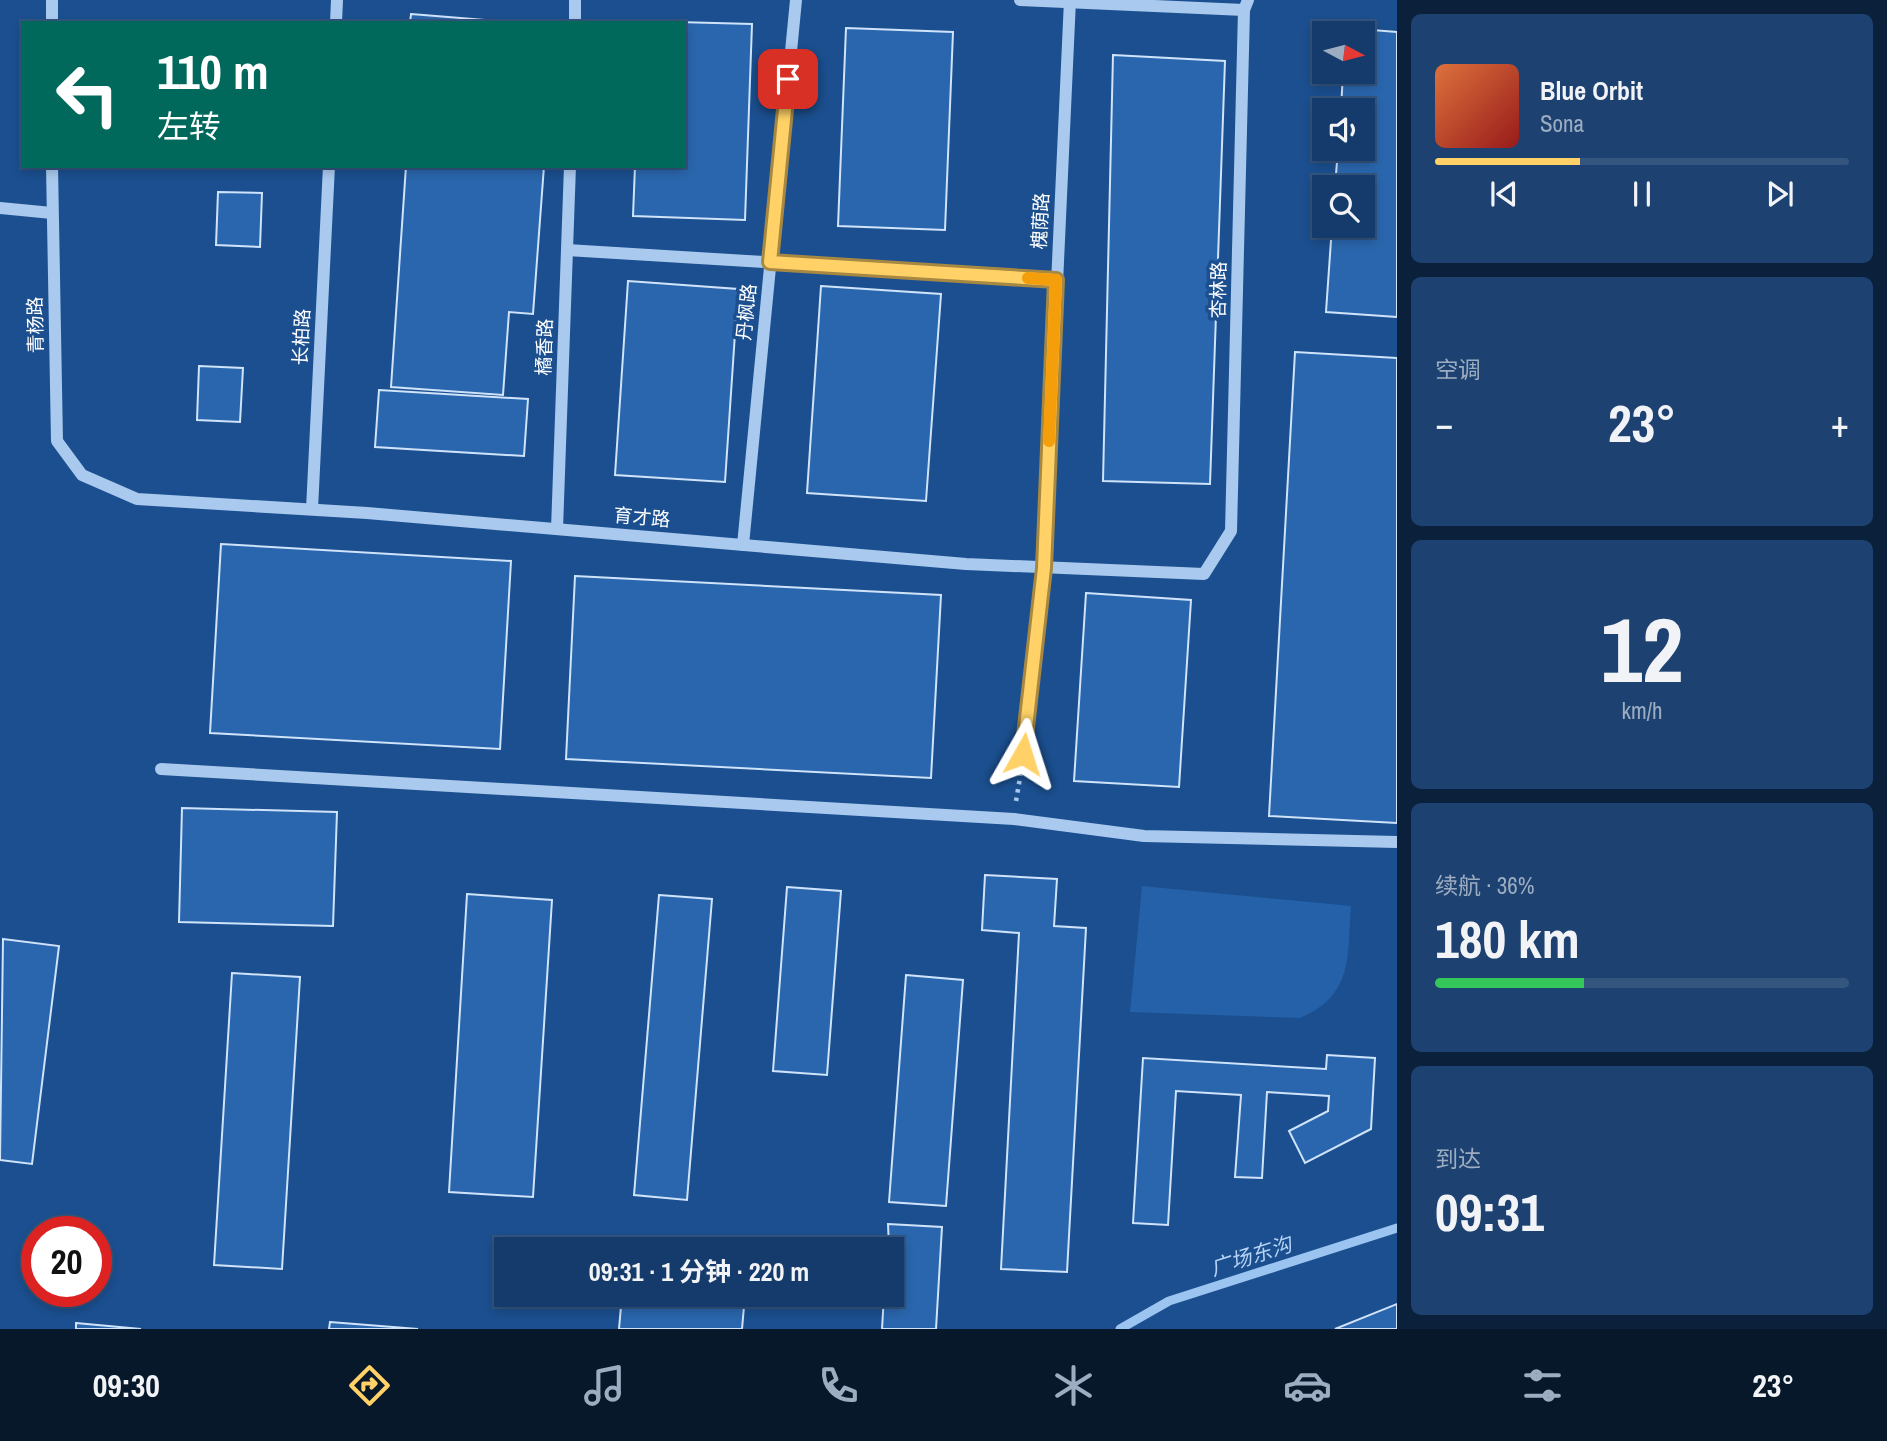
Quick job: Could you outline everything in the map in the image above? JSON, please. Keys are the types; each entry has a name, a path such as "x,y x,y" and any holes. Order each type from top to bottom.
{"lane":[{"path":"52,0 52,21"},
{"path":"336,21 337,0"},
{"path":"575,0 575,21"},
{"name":"丹枫路","path":"743,545 796,0"},
{"path":"1020,0 1246,5"},
{"name":"槐荫路","path":"1023,754 1044,568 1070,1"},
{"name":"杏林路","path":"1204,574 1231,531 1246,5"},
{"name":"青杨路","path":"52,168 57,441 82,475"},
{"name":"长柏路","path":"312,509 328,168"},
{"name":"橘香路","path":"557,529 569,168"},
{"path":"0,208 52,213"},
{"path":"566,250 1056,280"},
{"name":"育才路","path":"82,475 137,499 312,509 1044,568 1204,574"},
{"path":"161,769 1014,819 1144,836 1397,842"}],"path":[{"path":"1014,819 1023,754"}],"shaded area":[{"path":"1142,886 1351,906 1347,958 1339,986 1318,1009 1300,1018 1130,1012"}],"building":[{"path":"411,14 497,21 410,21"},
{"path":"686,22 752,24 745,220 633,216 635,168 686,168"},
{"path":"846,28 953,32 945,230 838,226"},
{"path":"1376,30 1397,32 1397,317 1326,312 1331,238 1375,238 1375,175 1336,175 1337,161 1375,161 1375,98 1342,98 1342,84 1376,84"},
{"path":"1113,55 1225,61 1210,484 1103,481"},
{"path":"406,168 544,168 533,314 509,312 503,395 391,387"},
{"path":"218,192 262,193 260,247 216,245"},
{"path":"628,281 738,289 725,482 615,475"},
{"path":"821,286 941,294 926,501 807,493"},
{"path":"1295,352 1397,358 1397,823 1269,816"},
{"path":"199,366 243,368 240,422 197,420"},
{"path":"379,390 528,399 524,456 375,447"},
{"path":"221,544 511,561 500,749 210,733"},
{"path":"575,576 941,595 931,778 566,759"},
{"path":"1086,593 1191,600 1179,787 1074,781"},
{"path":"182,808 337,812 333,926 179,922"},
{"path":"985,875 1057,879 1054,926 1086,928 1067,1272 1001,1269 1019,933 982,930"},
{"path":"787,887 841,891 827,1075 773,1071"},
{"path":"467,894 552,900 533,1197 449,1192"},
{"path":"659,895 712,899 687,1200 634,1195"},
{"path":"3,939 59,946 32,1164 0,1160"},
{"path":"232,973 300,977 282,1269 214,1265"},
{"path":"906,975 963,980 946,1206 889,1202"},
{"path":"1327,1055 1375,1058 1371,1129 1305,1163 1289,1131 1328,1111 1329,1096 1267,1092 1262,1178 1235,1177 1241,1095 1176,1091 1168,1225 1133,1223 1143,1058 1326,1069"},
{"path":"888,1224 942,1227 936,1329 882,1329 883,1307 904,1307 904,1237 889,1237"},
{"path":"1397,1304 1397,1329 1335,1329"},
{"path":"621,1307 744,1307 742,1329 619,1329"},
{"path":"330,1322 418,1329 329,1329"},
{"path":"76,1323 141,1329 76,1329"}],"waterway":[{"name":"广场东沟","path":"1120,1329 1169,1301 1397,1228"}],"slow traffic":[{"path":"1028,278 1056,280 1049,441"}],"route":[{"path":"788,79 770,262 1056,280 1044,568 1023,754"}]}
